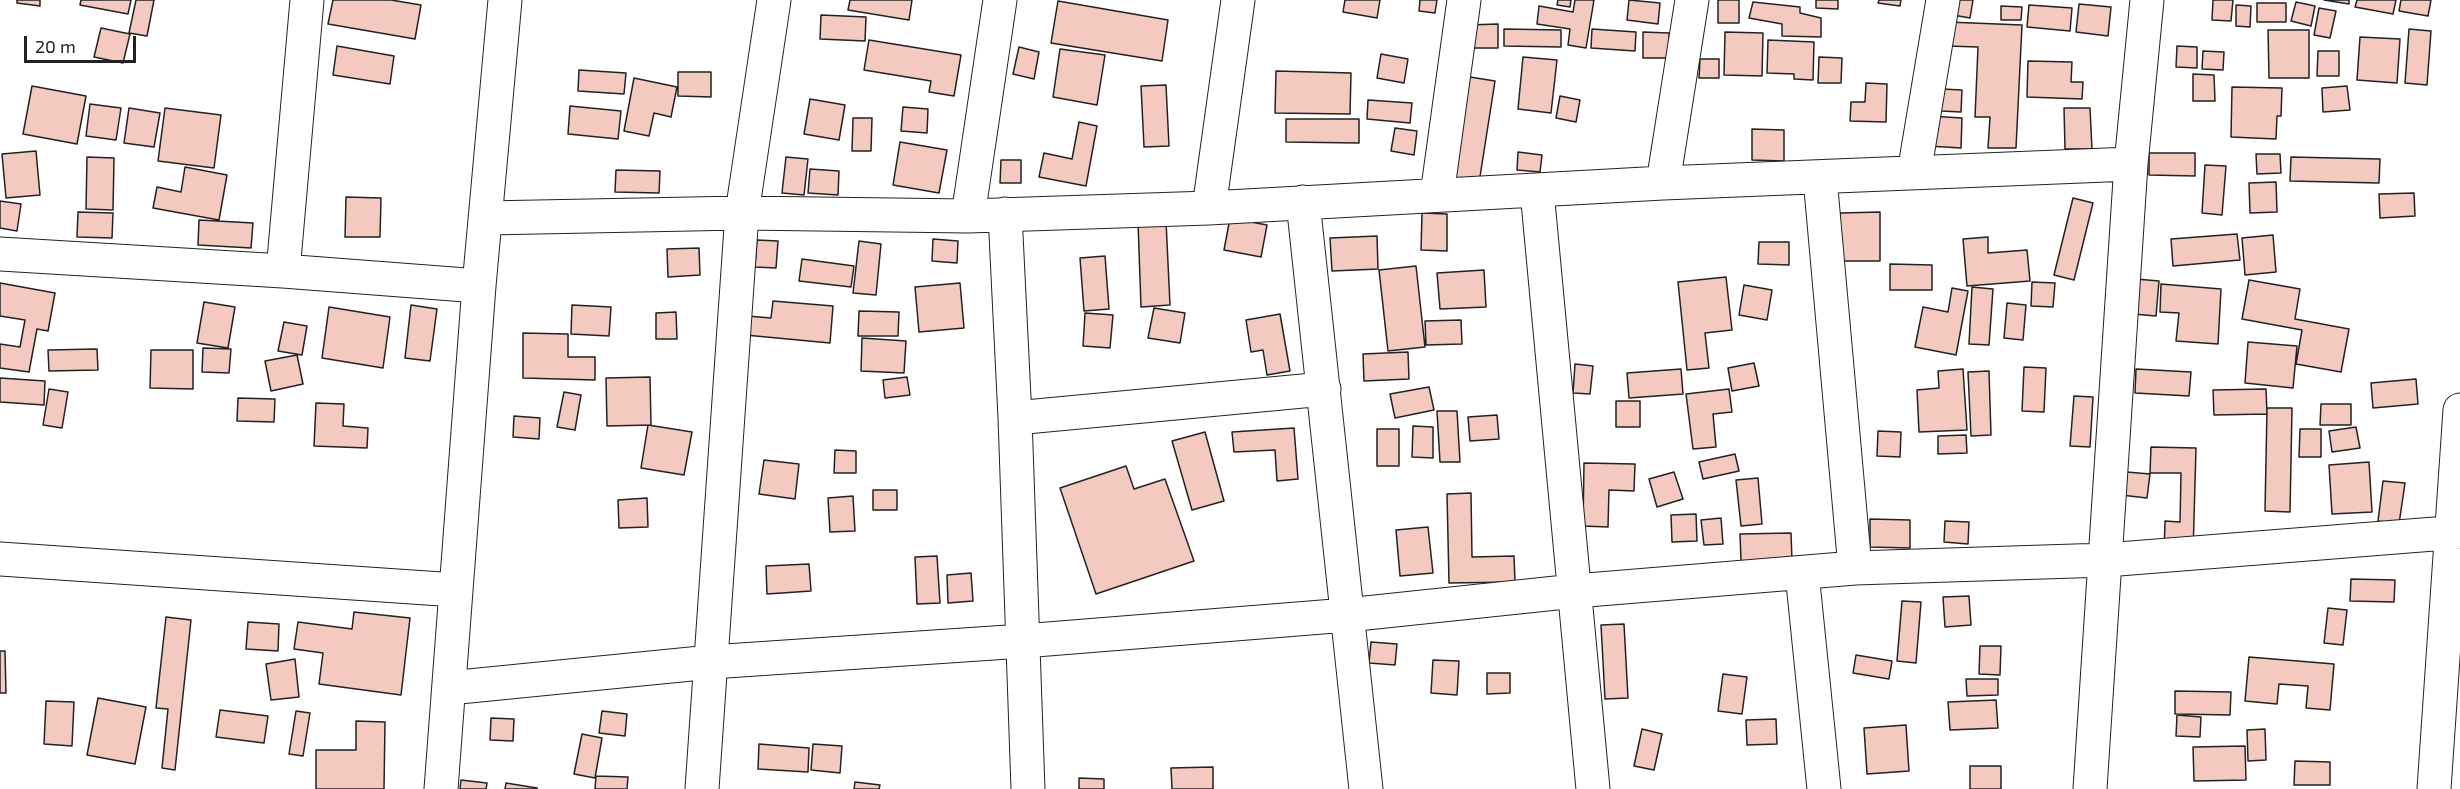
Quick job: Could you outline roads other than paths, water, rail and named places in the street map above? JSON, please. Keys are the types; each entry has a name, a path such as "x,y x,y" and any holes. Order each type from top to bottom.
{"street":[{"path":"283,271 308,0"},
{"path":"441,789 479,286 505,0"},
{"path":"702,789 742,213 774,0"},
{"path":"968,216 1000,0"},
{"path":"1209,208 1238,0"},
{"path":"1437,195 1464,0"},
{"path":"1663,183 1692,0"},
{"path":"1914,173 1943,0"},
{"path":"2090,789 2131,164 2147,0"},
{"path":"486,218 742,213 968,216 1209,208 1663,183 2131,164"},
{"path":"1820,178 1855,568"},
{"path":"1538,191 1593,789"},
{"path":"1303,202 1366,789"},
{"path":"1005,214 1015,418 1028,789"},
{"path":"0,254 283,271 479,286"},
{"path":"1015,418 1324,389"},
{"path":"2434,789 2456,533 2460,410"},
{"path":"449,688 711,662 1023,641 1347,615 1575,591 1855,568 2106,560 2456,533"},
{"path":"0,559 456,590"},
{"path":"1802,573 1824,789"}]}
